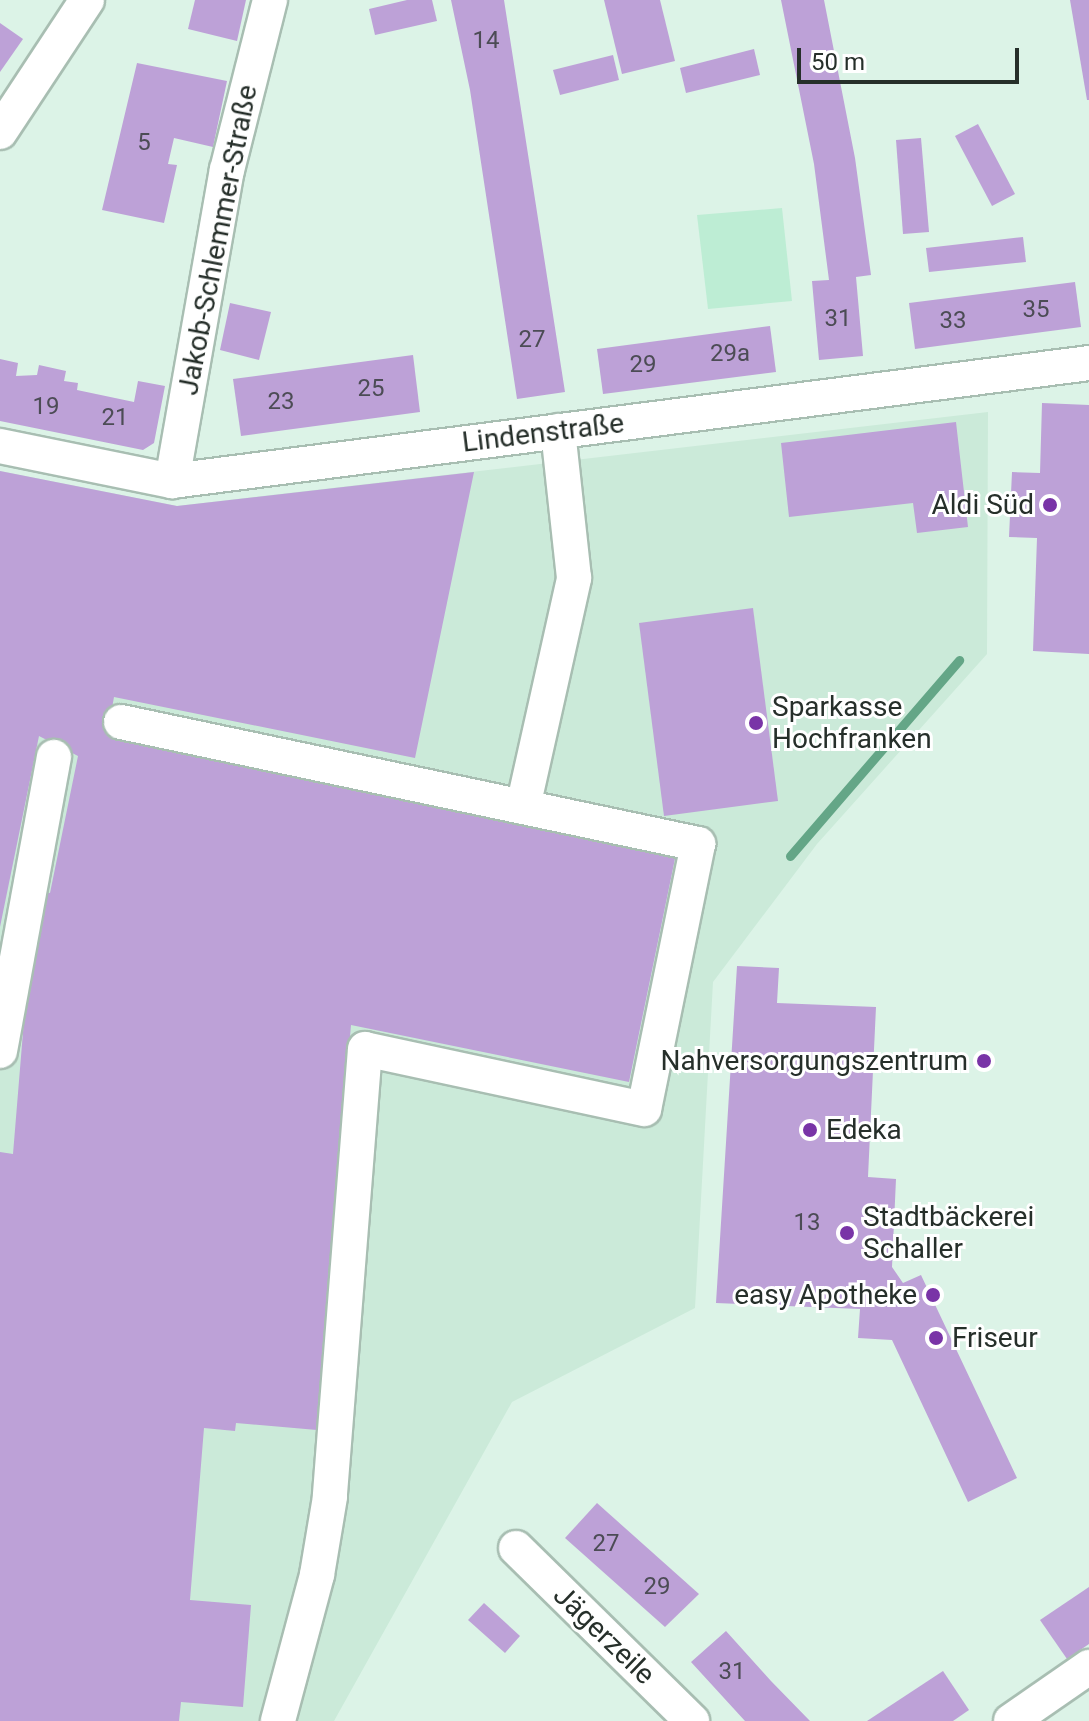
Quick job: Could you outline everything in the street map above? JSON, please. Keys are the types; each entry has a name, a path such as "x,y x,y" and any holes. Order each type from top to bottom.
{"street":[{"path":"0,132 87,0"},
{"name":"Jakob-Schlemmer-Straße","path":"172,481 227,170 270,0"},
{"name":"Lindenstraße","path":"0,446 172,481 1089,363"},
{"path":"523,807 574,578 558,431"},
{"path":"121,722 698,844 644,1109 365,1049 328,1516 278,1721"},
{"path":"0,1051 54,757"},
{"name":"Jägerzeile","path":"516,1548 692,1721"},
{"path":"1011,1721 1089,1667"}],"shaded area":[{"path":"782,208 792,301 708,309 697,215"},
{"path":"988,412 987,654 817,844 713,982 695,1308 512,1402 334,1721 0,1721 0,471 177,506"}],"building":[{"path":"195,0 246,0 237,41 188,29"},
{"path":"407,0 432,0 437,21 375,35 369,9"},
{"path":"451,0 504,0 565,392 517,399 470,90"},
{"path":"604,0 660,0 675,61 622,74"},
{"path":"781,0 824,0 855,158 871,275 856,277 863,356 819,360 812,281 829,280 814,164"},
{"path":"1070,0 1089,0 1089,100 1087,100"},
{"path":"0,23 23,39 0,72"},
{"path":"754,49 760,75 686,93 680,68"},
{"path":"613,55 619,80 560,95 553,70"},
{"path":"137,63 227,81 213,147 174,138 168,164 177,165 164,223 102,210"},
{"path":"978,124 1015,194 992,206 955,136"},
{"path":"921,138 929,232 903,234 896,140"},
{"path":"1023,237 1026,262 929,272 926,248"},
{"path":"1075,282 1081,327 915,349 909,303"},
{"path":"230,303 271,312 259,360 220,350"},
{"path":"770,326 776,372 603,394 597,349"},
{"path":"413,355 420,412 241,436 233,379"},
{"path":"0,359 18,363 16,376 37,375 39,365 66,371 64,381 78,383 77,390 134,402 138,381 165,386 154,443 143,450 0,421"},
{"name":"Aldi Süd","path":"1042,403 1089,405 1089,654 1033,651 1037,538 1009,537 1012,472 1040,473"},
{"path":"956,422 968,527 917,533 913,503 789,517 781,443"},
{"path":"0,471 177,506 474,472 415,758 114,697 108,731 677,849 629,1082 351,1025 317,1430 236,1423 235,1431 204,1428 190,1600 251,1605 243,1707 181,1702 179,1721 0,1721 0,1152 13,1154 29,959 43,892 50,893 78,756 39,736 0,927"},
{"path":"753,608 778,801 664,816 639,623"},
{"path":"737,966 779,968 777,1003 876,1007 868,1177 896,1179 892,1267 903,1283 921,1275 1017,1478 968,1502 892,1340 858,1338 860,1309 716,1303"},
{"path":"597,1503 699,1594 665,1627 565,1538"},
{"path":"1089,1587 1089,1644 1067,1659 1040,1620"},
{"path":"484,1603 520,1636 505,1653 468,1620"},
{"path":"726,1631 810,1721 745,1721 691,1662"},
{"path":"943,1671 969,1710 953,1721 867,1721"}],"waterway":[{"path":"790,856 959,660"}],"place":[{"name":"Aldi Süd","path":"1050,505"},
{"name":"Sparkasse Hochfranken","path":"756,723"},
{"name":"Nahversorgungszentrum","path":"984,1061"},
{"name":"Edeka","path":"810,1130"},
{"name":"Stadtbäckerei Schaller","path":"847,1233"},
{"name":"easy Apotheke","path":"933,1295"},
{"name":"Friseur","path":"936,1338"}]}
